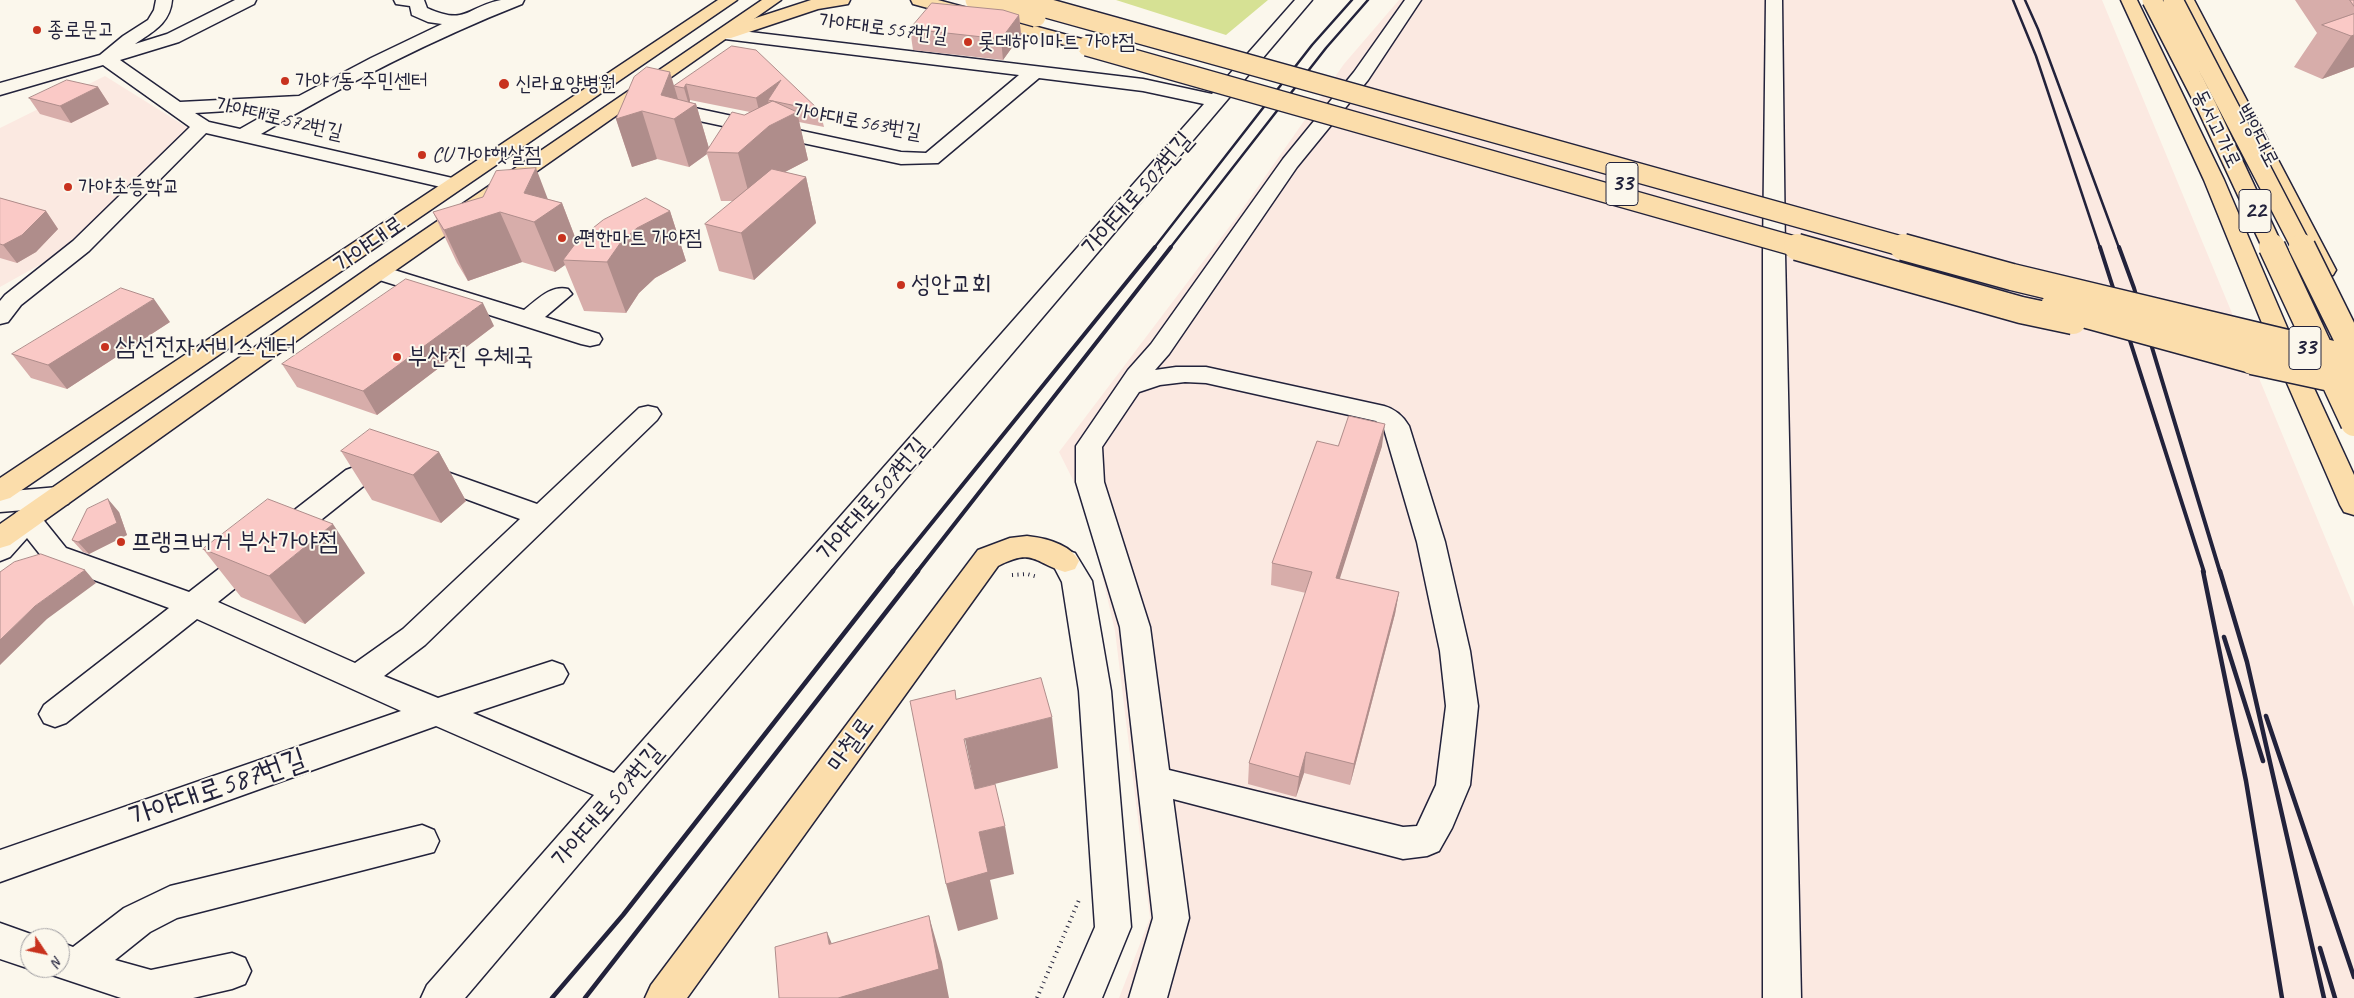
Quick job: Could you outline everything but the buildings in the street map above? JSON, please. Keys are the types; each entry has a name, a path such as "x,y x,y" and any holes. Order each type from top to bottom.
{"main road":[{"name":"가야대로","path":"0,491 729,0"},
{"name":"가야대로","path":"0,538 378,272 773,0"},
{"path":"722,36 822,2 842,0"},
{"path":"919,0 2021,310 2280,363 2354,375"},
{"name":"33","path":"976,0 2015,296 2354,383"},
{"name":"33","path":"1018,0 2012,277 2256,338 2354,360"},
{"path":"1051,0 2006,260 2256,338"},
{"path":"2129,0 2214,180 2262,297 2280,363 2351,483"},
{"name":"동서고가로","path":"2144,0 2156,9 2207,108 2354,423"},
{"name":"동서고가로","path":"2173,0 2184,7 2354,352"},
{"name":"백양대로","path":"2184,7 2350,319"},
{"path":"681,32 713,19 728,20 730,23 722,36"},
{"path":"2262,297 2294,322 2331,328 2350,319"},
{"name":"마철로","path":"664,998 988,558 1006,549 1023,546 1044,548 1055,570"}],"street":[{"path":"106,60 129,40 156,23 163,10 164,0"},
{"path":"0,89 106,60 173,38 248,0"},
{"path":"402,0 418,2 418,11 434,18 460,22"},
{"path":"244,135 302,101 460,22 516,0"},
{"path":"976,0 1009,5 995,0"},
{"name":"가야대로507번길","path":"440,998 1304,0"},
{"path":"1148,998 1171,918 1135,627 1090,482 1089,446 1131,386 1160,349 1290,163 1360,76 1413,0"},
{"path":"1774,0 1774,253 1782,998"},
{"name":"가야대로557번길","path":"722,36 1036,71 1143,85 1218,101"},
{"name":"가야대로572번길","path":"106,60 202,126 454,184"},
{"name":"가야대로563번길","path":"629,100 900,158 931,159 1036,71"},
{"path":"175,108 302,101"},
{"path":"0,317 14,300 81,246 202,126"},
{"path":"763,147 781,132"},
{"path":"378,272 590,339"},
{"path":"527,319 560,294"},
{"path":"1131,386 1181,372 1206,375 1384,414 1396,426 1431,542 1455,650 1462,706 1453,785 1435,828 1427,840 1403,843 1171,784 1154,785"},
{"path":"358,678 414,637 648,414"},
{"path":"55,714 356,477 393,462 541,516"},
{"path":"0,502 58,497"},
{"path":"0,550 27,519 56,555 194,605 621,791"},
{"path":"1055,570 1077,581 1095,690 1113,927 1083,998"},
{"name":"가야대로587번길","path":"0,866 436,712 552,674"},
{"path":"70,962 137,920 170,903 422,841"},
{"path":"0,942 20,948"},
{"path":"70,963 151,989 232,971"}],"path":[{"path":"1007,576 1055,570"},
{"path":"1037,998 1081,896"}],"shaded area":[{"path":"1399,0 2102,0 2354,607 2354,998 1119,998 1150,918 1115,631 1086,506 1059,452 1236,218 1344,64"},
{"name":"가야초등학교","path":"105,76 193,131 77,244 0,287 0,128"}],"green space":[{"path":"1116,0 1268,0 1226,35"}],"railway":[{"path":"1154,248 1312,45 1352,0"},
{"path":"1170,248 1326,48 1368,0"},
{"path":"2013,0 2036,56 2100,248"},
{"path":"2025,0 2038,29 2119,248"},
{"path":"892,572 1155,247"},
{"path":"917,572 1171,247"},
{"path":"2100,247 2204,572"},
{"path":"2119,247 2134,288 2220,572"},
{"path":"552,998 623,915 893,571"},
{"path":"585,998 918,571"},
{"path":"2203,571 2246,781 2282,998"},
{"path":"2220,571 2247,662 2324,998"},
{"path":"2224,637 2263,761"},
{"path":"2266,716 2354,977"},
{"path":"2320,948 2335,998"}],"place":[{"name":"종로문고","path":"37,30"},
{"name":"롯데하이마트 가야점","path":"968,42"},
{"name":"가야1동 주민센터","path":"285,81"},
{"name":"신라요양병원","path":"504,84"},
{"name":"CU 가야햇살점","path":"422,155"},
{"name":"가야초등학교","path":"68,187"},
{"name":"e편한마트 가야점","path":"562,238"},
{"name":"성안교회","path":"901,285"},
{"name":"삼선전자서비스센터","path":"105,347"},
{"name":"부산진 우체국","path":"397,357"},
{"name":"프랭크버거 부산가야점","path":"121,542"}]}
